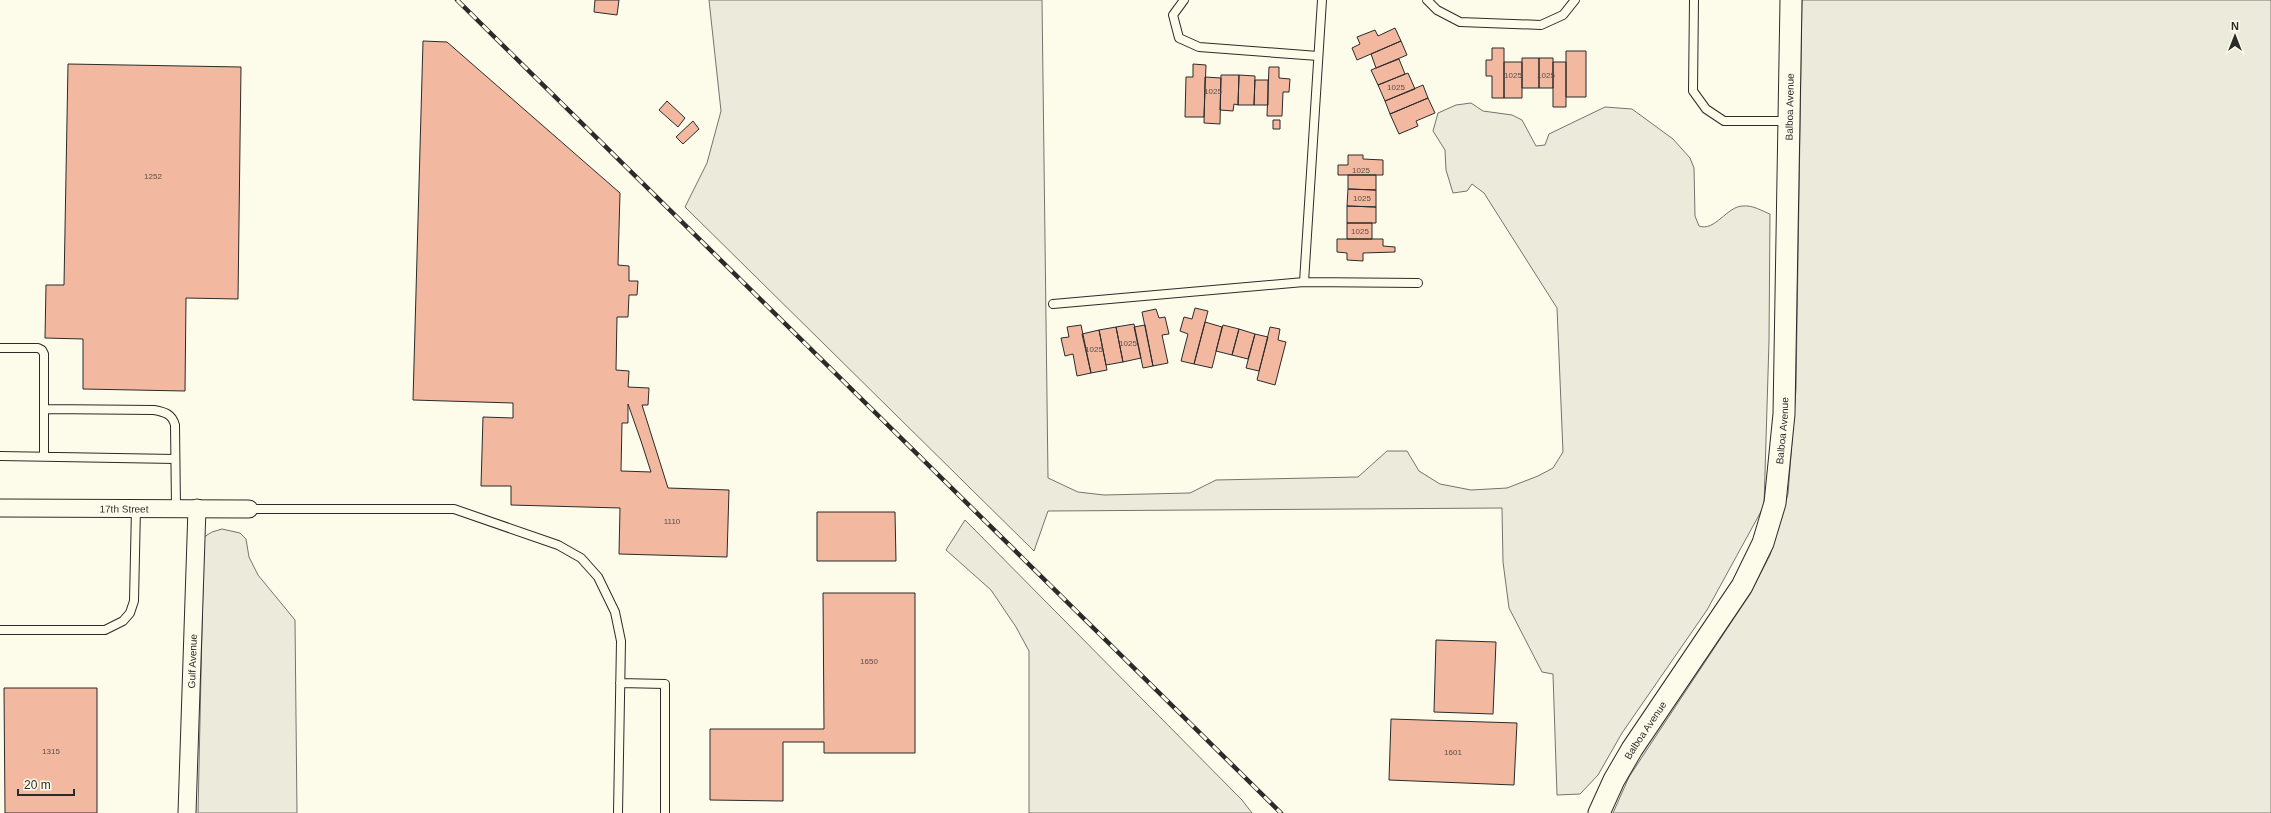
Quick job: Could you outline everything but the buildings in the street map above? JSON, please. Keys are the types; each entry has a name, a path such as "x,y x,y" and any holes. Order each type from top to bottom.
{"street":[{"name":"Balboa Avenue","path":"1599,813 1614,780 1629,755 1742,586 1763,543 1773,511 1780,473 1784,414 1791,0"},
{"name":"17th Street","path":"0,508 248,509"},
{"name":"Gulf Avenue","path":"187,813 197,508"}],"lane":[{"path":"1184,0 1173,16 1179,38 1200,47 1318,56"},
{"path":"1304,282 1322,0"},
{"path":"1427,0 1437,10 1460,22 1541,25 1563,15 1575,0"},
{"path":"1694,0 1693,91 1706,110 1724,121 1789,122"},
{"path":"1052,304 1304,282 1418,283"},
{"path":"0,348 42,350 45,363 44,456"},
{"path":"45,409 154,410 167,413 173,419 175,425 176,508"},
{"path":"0,456 175,459"},
{"path":"0,630 105,630 123,621 130,613 134,601 136,508"},
{"path":"248,509 454,510 558,545 573,553 590,567 598,577 610,600 621,641 618,813"},
{"path":"620,683 665,684 665,813"}],"shaded area":[{"path":"709,0 1042,0 1048,478 1078,492 1104,495 1190,493 1216,480 1358,477 1387,451 1407,451 1419,471 1440,484 1471,490 1507,488 1538,476 1553,468 1563,452 1557,308 1484,193 1472,184 1467,191 1453,193 1446,170 1445,150 1433,131 1438,113 1456,105 1471,103 1483,111 1512,115 1522,120 1536,146 1545,145 1549,134 1605,107 1632,109 1673,139 1690,158 1694,168 1695,216 1699,226 1705,227 1716,222 1737,207 1754,207 1770,214 1769,341 1764,506 1707,610 1622,733 1598,775 1580,794 1557,795 1553,674 1542,672 1509,608 1503,562 1502,508 1048,511 1034,551 685,207 707,163 721,111"},
{"path":"1802,0 2271,0 2271,813 1613,813 1629,777 1750,594 1770,555 1788,494 1796,389"},
{"path":"965,520 1242,800 1252,813 1029,813 1029,651 1016,627 991,590 946,550"},
{"path":"222,529 240,533 246,539 249,557 258,575 295,620 297,813 198,813 204,537 212,532"}],"railway":[{"path":"457,0 1281,813"}]}
